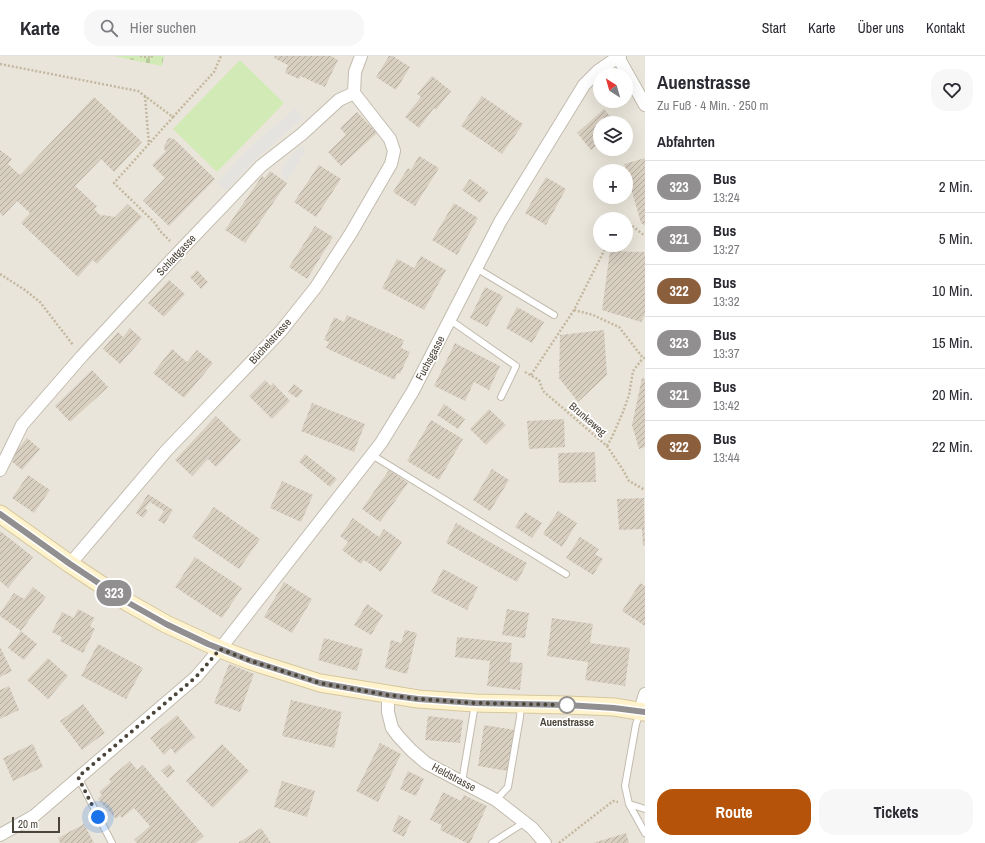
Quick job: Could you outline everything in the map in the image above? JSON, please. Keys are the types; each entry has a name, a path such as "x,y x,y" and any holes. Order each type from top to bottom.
{"main road":[{"path":"0,514 70,564 127,602 166,624 220,649 251,661 320,683 418,699 475,703 575,705 643,711"}],"street":[{"path":"354,93 354,72 361,56"},
{"path":"619,56 645,105"},
{"name":"Fuchsgasse","path":"0,835 34,816 196,677 220,649 372,455 413,391 500,222 584,85 598,71 619,56"},
{"name":"Schlattgasse","path":"0,470 22,425 82,356 261,166 302,134 339,100 354,93"},
{"name":"Büchelstrasse","path":"70,564 166,451 281,331 316,287 351,233 391,164 394,151 390,139 354,93"},
{"path":"643,711 645,694"},
{"name":"Heldstrasse","path":"388,695 389,720 398,736 411,750 426,763 496,800 532,828 545,843"}],"lane":[{"path":"476,268 554,315"},
{"path":"450,320 516,366 501,397"},
{"path":"372,455 566,574"},
{"path":"462,782 475,703"},
{"path":"496,800 508,787 521,704"},
{"path":"643,711 636,724 625,786 629,804 645,833"},
{"path":"78,777 112,843"},
{"path":"629,804 645,809"},
{"path":"492,843 525,822"}],"path":[{"path":"140,56 151,58 152,56"},
{"path":"160,231 156,222 114,183 214,72 221,56"},
{"path":"0,64 138,91 173,117"},
{"path":"145,96 148,144"},
{"path":"633,227 645,236"},
{"path":"530,375 574,310 603,252"},
{"path":"0,274 25,290 40,302 82,356"},
{"path":"574,310 593,315 619,327 644,358 633,371 629,395 623,412 607,446"},
{"name":"Brunkeweg","path":"516,366 539,380 543,392 607,446 623,470 628,481 645,490"},
{"path":"559,843 613,801 629,804"}],"shaded area":[{"path":"0,56 645,56 645,843 0,843"},
{"path":"296,108 303,118 259,156 226,191 217,183 250,147"},
{"path":"303,146 306,151 287,181 280,171 294,152"}],"green space":[{"path":"113,56 164,56 162,66"},
{"path":"240,60 284,103 217,172 173,129"}],"building":[{"path":"275,56 331,56 338,60 325,87 300,76 299,79 285,73 288,65 274,58"},
{"path":"389,56 393,56 410,67 396,90 376,77"},
{"path":"432,76 451,91 436,110 434,108 419,128 405,117 421,97 417,94"},
{"path":"482,96 523,124 502,154 461,126"},
{"path":"94,97 142,142 114,172 101,159 75,186 97,206 94,209 101,216 115,217 128,204 142,217 97,264 93,260 78,277 21,223 30,213 17,201 3,216 0,213 0,150 12,159 8,164 20,175"},
{"path":"604,109 610,116 596,116"},
{"path":"357,112 377,133 341,166 328,152 346,135 340,128"},
{"path":"593,119 593,148 591,150 577,133"},
{"path":"170,138 174,139 215,179 169,226 143,201 165,178 152,165 166,151 164,146"},
{"path":"419,156 439,168 415,206 393,192 408,168 411,170"},
{"path":"645,158 645,226 641,223 633,195 633,164 624,164"},
{"path":"319,165 341,179 316,217 294,202"},
{"path":"270,171 287,183 245,243 225,230 262,176 265,178"},
{"path":"546,177 566,189 546,225 525,213"},
{"path":"470,179 488,192 480,203 462,190"},
{"path":"454,203 478,218 457,255 432,240"},
{"path":"315,226 333,237 307,279 289,267"},
{"path":"610,252 644,252 645,315 641,322 602,310"},
{"path":"421,256 446,270 424,310 382,288 397,259 414,268"},
{"path":"197,270 208,282 201,289 190,277"},
{"path":"169,280 185,294 164,317 148,303"},
{"path":"485,287 503,296 487,327 470,318"},
{"path":"517,307 544,322 532,343 506,328"},
{"path":"347,315 404,340 401,348 410,352 400,374 397,373 395,380 326,348 329,342 324,340 334,317 344,322"},
{"path":"130,328 142,339 120,364 103,349 118,332 123,337"},
{"path":"604,330 607,375 578,402 559,378 560,335"},
{"path":"455,343 500,366 489,390 474,382 465,401 434,386"},
{"path":"172,349 187,362 197,350 213,363 184,398 153,373"},
{"path":"92,370 108,387 70,422 55,406"},
{"path":"642,378 645,379 645,447 639,449 632,425"},
{"path":"265,380 271,386 273,383 290,401 272,419 249,396"},
{"path":"294,384 303,391 297,398 288,392"},
{"path":"312,403 365,424 354,452 301,431"},
{"path":"444,404 465,419 458,429 437,415"},
{"path":"489,409 506,425 486,445 470,429"},
{"path":"216,416 241,440 216,467 208,459 192,476 175,460"},
{"path":"564,419 565,447 529,449 527,421"},
{"path":"431,420 463,439 439,480 407,461"},
{"path":"27,438 40,449 22,470 9,459"},
{"path":"595,452 596,482 559,483 558,453"},
{"path":"305,454 337,479 330,487 299,462"},
{"path":"492,469 509,480 490,511 473,500"},
{"path":"389,470 408,483 380,522 362,509"},
{"path":"28,475 50,490 34,513 12,498"},
{"path":"282,481 313,495 301,522 270,508"},
{"path":"148,494 173,510 164,524 158,520 164,511 150,502 145,508 148,511 143,518 136,513"},
{"path":"644,498 645,545 643,546 642,529 619,530 617,499"},
{"path":"214,507 260,539 239,569 192,537"},
{"path":"558,511 577,523 562,547 543,534"},
{"path":"525,512 542,523 532,538 515,527"},
{"path":"353,518 379,537 384,529 402,542 381,572 364,560 361,564 342,550 348,542 340,536"},
{"path":"456,523 527,563 517,582 446,543"},
{"path":"0,531 33,557 8,588 0,581"},
{"path":"580,537 599,549 595,554 603,559 593,575 566,558"},
{"path":"195,557 242,588 222,618 175,587"},
{"path":"443,569 478,587 467,610 431,592"},
{"path":"284,582 312,599 292,633 264,617"},
{"path":"640,583 645,586 645,626 622,611"},
{"path":"33,587 46,597 21,631 0,616 0,613 14,593 24,599"},
{"path":"367,604 383,615 371,635 354,625"},
{"path":"78,609 95,618 90,626 95,629 83,653 60,641 62,637 52,632 62,612 74,618"},
{"path":"507,609 529,613 525,638 502,635"},
{"path":"552,618 593,624 590,643 630,648 625,686 585,680 588,662 547,656"},
{"path":"405,630 417,633 407,674 385,668 391,640 401,643"},
{"path":"21,631 37,644 24,660 8,648"},
{"path":"457,637 512,643 510,662 523,663 520,690 487,686 490,661 455,657"},
{"path":"324,638 363,649 357,671 318,660"},
{"path":"98,644 143,668 126,699 81,676"},
{"path":"0,647 12,671 0,677"},
{"path":"48,658 68,676 48,699 27,680"},
{"path":"229,664 254,674 240,712 214,703"},
{"path":"9,686 19,710 0,719 0,690"},
{"path":"291,700 342,712 334,748 282,736"},
{"path":"83,704 105,733 82,750 60,721"},
{"path":"177,715 195,737 175,754 171,748 164,755 150,738"},
{"path":"428,716 463,720 460,743 425,740"},
{"path":"484,725 514,730 508,771 478,766"},
{"path":"380,743 401,754 378,802 356,791"},
{"path":"33,744 43,767 13,781 3,758"},
{"path":"222,744 249,771 213,808 186,781"},
{"path":"130,761 137,770 143,765 204,836 196,843 137,843 134,840 150,826 134,808 122,818 120,815 116,819 98,799 102,795 99,792 111,782 109,779"},
{"path":"169,764 175,771 168,778 161,771"},
{"path":"408,771 424,779 416,796 400,789"},
{"path":"282,781 315,791 307,817 274,807"},
{"path":"443,792 461,801 464,795 487,806 470,843 440,830 442,825 430,820"},
{"path":"399,815 411,821 404,837 392,831"},
{"path":"84,824 94,843 60,843 58,838"},
{"path":"261,828 271,843 238,843"},
{"path":"626,833 629,843 593,843"}],"bus line":[{"name":"323","path":"0,514 70,564 127,602 166,624 208,644 251,661 320,683 418,699 475,703 567,705 614,708 645,712"}],"place":[{"name":"Auenstrasse","path":"567,705"}],"route":[{"path":"98,817 78,777 196,677 220,649 251,661 320,683 388,695 418,699 475,703 567,705"}]}
